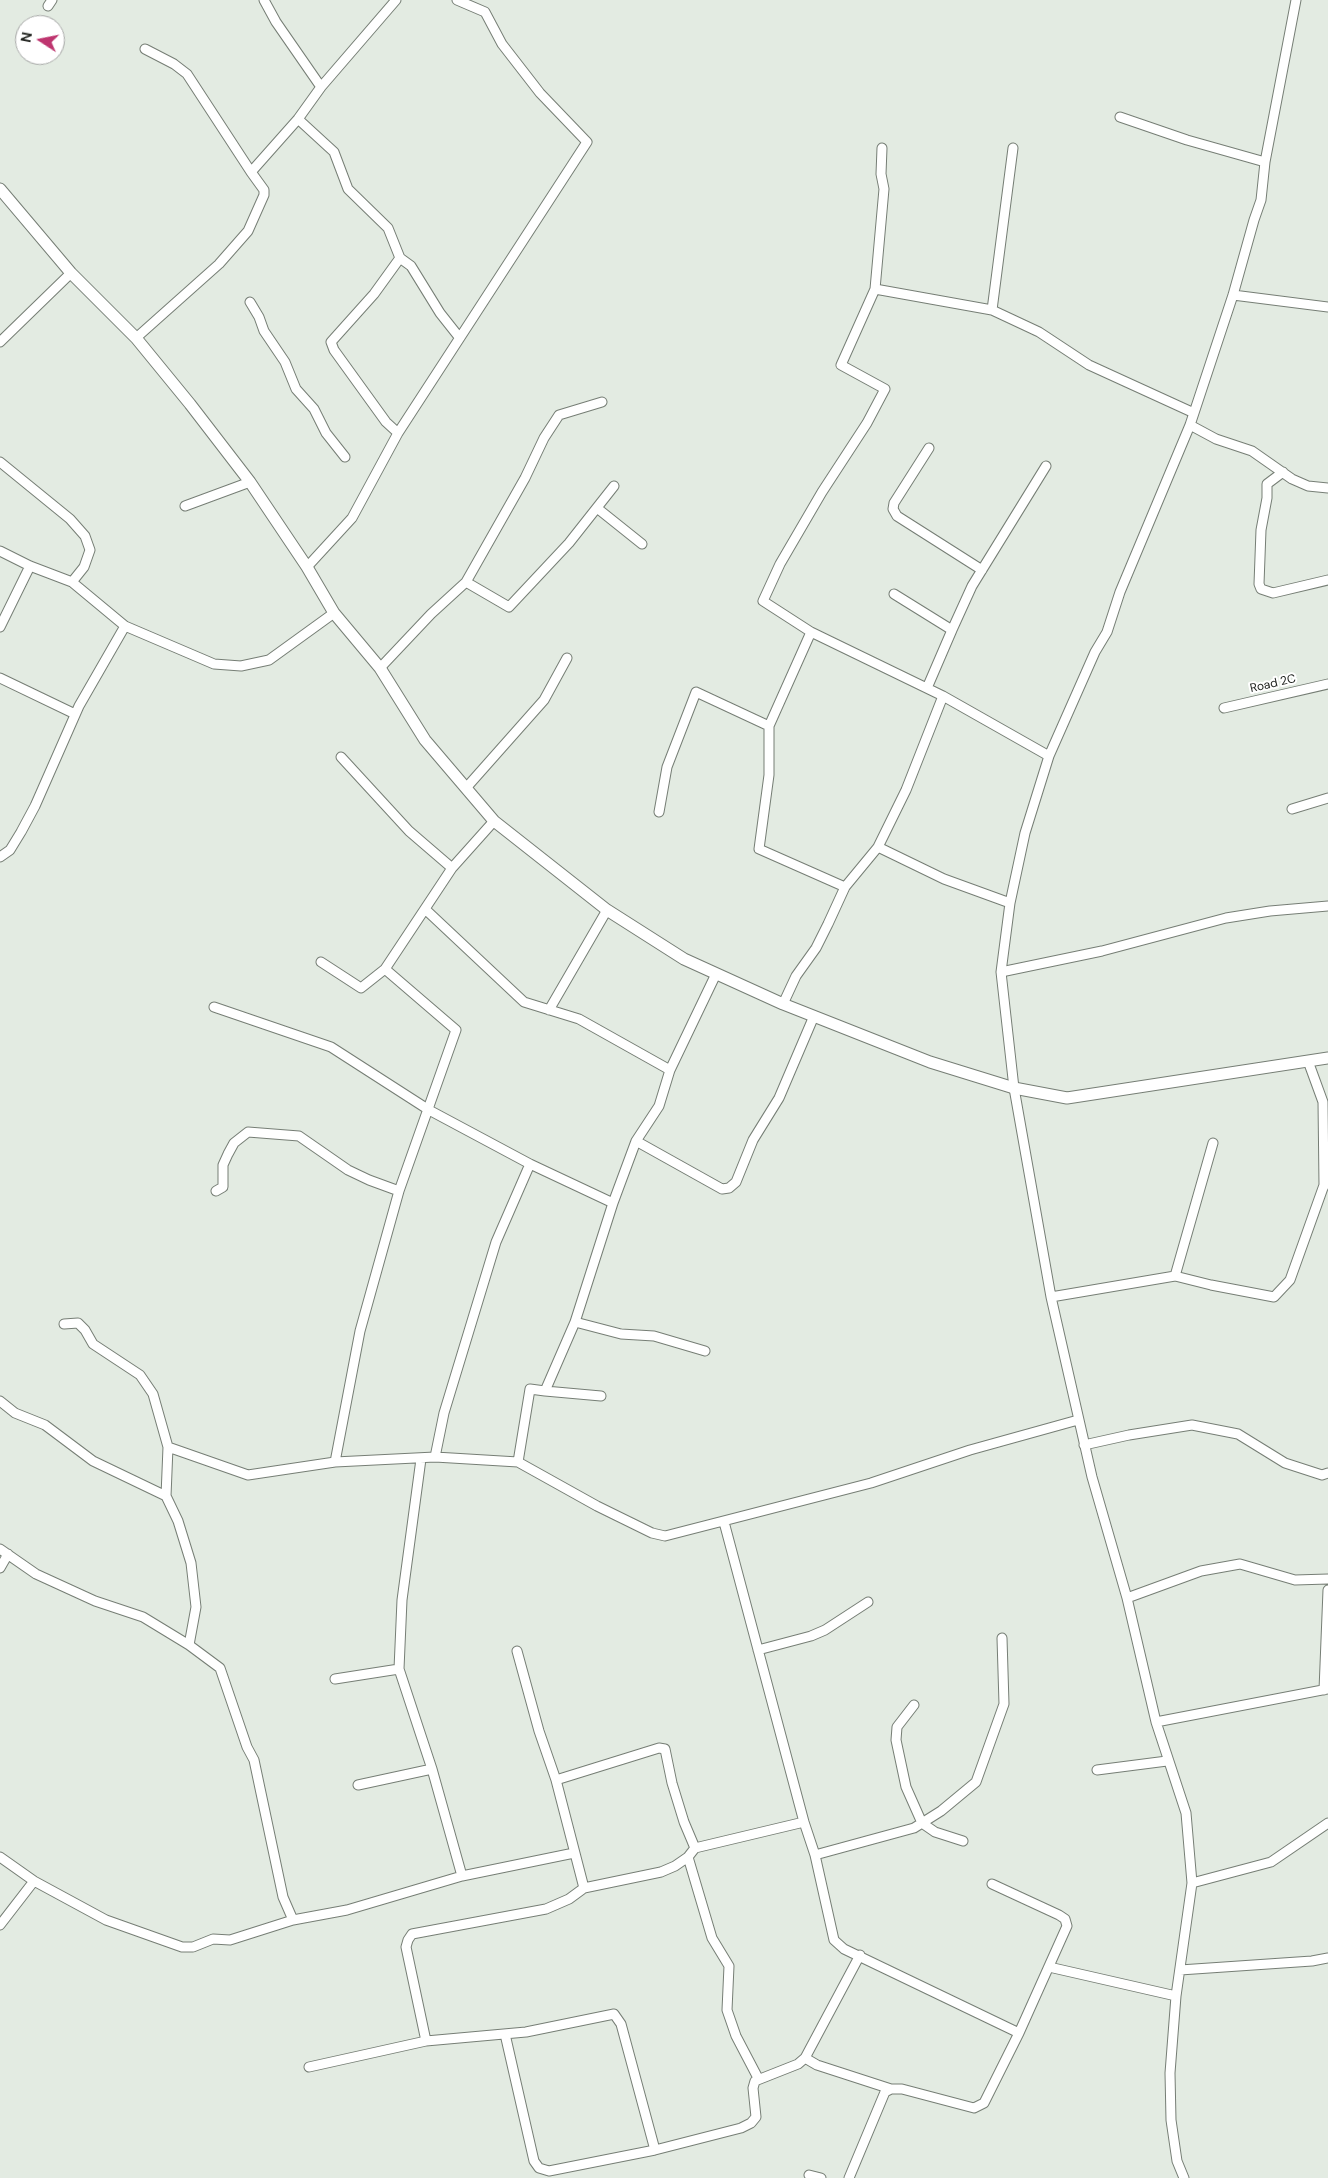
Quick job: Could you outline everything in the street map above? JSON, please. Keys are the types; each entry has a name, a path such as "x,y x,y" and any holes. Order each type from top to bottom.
{"street":[{"path":"264,0 276,22 321,87"},
{"path":"251,172 298,119 321,87 396,0"},
{"path":"307,567 352,518 398,432 587,142 540,93 502,44 485,12 457,0"},
{"path":"1184,2178 1177,2161 1171,2120 1170,2073 1176,1996 1192,1883 1186,1813 1167,1761 1156,1722 1127,1598 1078,1420 1051,1296 1014,1088 1001,972 1010,903 1025,833 1049,756 1095,652 1107,632 1120,592 1190,425 1233,295 1254,220 1262,200 1265,162 1296,0"},
{"path":"136,338 219,264 248,231 264,195 264,190 187,74 174,64 145,49"},
{"path":"1120,117 1188,140 1265,162"},
{"path":"298,119 334,152 348,189 388,228 400,258 411,266 440,313 459,337"},
{"path":"882,148 881,174 884,188 875,289 841,365 885,389 780,564 763,601 811,632 943,696 1049,756"},
{"path":"992,310 1013,148"},
{"path":"0,189 71,273 136,338 190,404 250,482 307,567 334,613 380,668 425,740 494,821 607,910 684,959 783,1004 930,1062 1014,1088 1066,1098 1328,1058"},
{"path":"398,432 386,422 334,350 331,342 374,294 400,258"},
{"path":"0,342 71,273"},
{"path":"875,289 992,310 1038,332 1089,365 1194,413"},
{"path":"1233,295 1328,307"},
{"path":"250,302 259,317 264,331 285,362 296,389 314,409 326,433 345,457"},
{"path":"380,668 431,614 466,582 525,478 544,438 559,415 602,402"},
{"path":"1190,425 1216,439 1252,451 1292,479 1308,486 1328,488"},
{"path":"929,448 894,503 893,509 897,516 982,570"},
{"path":"0,462 70,519 86,536 90,550 84,567 72,582"},
{"path":"927,688 972,586 1046,466"},
{"path":"1283,472 1267,484 1267,498 1261,530 1259,584 1261,589 1273,593 1328,580"},
{"path":"185,506 250,482"},
{"path":"466,582 509,608 569,543 614,486"},
{"path":"597,508 642,544"},
{"path":"0,551 30,566 72,582 125,626 214,664 241,666 269,660 334,613"},
{"path":"0,627 30,566"},
{"path":"894,594 952,630"},
{"path":"0,857 10,850 35,806 76,714 125,626"},
{"path":"811,632 769,726 769,775 759,849 845,887"},
{"path":"466,788 544,700 567,658"},
{"path":"0,678 76,714"},
{"name":"Road 2C","path":"1224,708 1328,684"},
{"path":"659,812 667,767 696,692 769,726"},
{"path":"783,1004 796,976 816,948 845,887 878,847 906,790 943,696"},
{"path":"341,757 409,831 452,868"},
{"path":"1292,810 1328,798"},
{"path":"321,962 361,988 385,969 452,868 494,821"},
{"path":"878,847 944,879 1010,903"},
{"path":"1001,972 1102,951 1226,918 1270,910 1328,906"},
{"path":"425,909 524,1002 579,1019 670,1070"},
{"path":"549,1010 607,910"},
{"path":"335,1462 360,1331 399,1191 456,1030 385,969"},
{"path":"546,1391 575,1322 613,1203 636,1141 659,1106 670,1070 716,974"},
{"path":"214,1007 331,1047 429,1110 530,1164 613,1203"},
{"path":"636,1141 722,1189 729,1188 736,1182 754,1140 777,1103 814,1016"},
{"path":"1051,1296 1175,1276 1274,1297 1290,1280 1326,1185 1323,1102 1308,1061"},
{"path":"216,1191 223,1186 223,1165 228,1154 234,1143 248,1132 299,1136 348,1170 399,1191"},
{"path":"1175,1276 1212,1143"},
{"path":"435,1457 444,1413 496,1242 530,1164"},
{"path":"64,1324 78,1322 86,1330 93,1344 140,1374 153,1394 168,1448 166,1496 178,1521 191,1563 196,1607 189,1645"},
{"path":"575,1322 621,1334 654,1336 705,1351"},
{"path":"518,1462 530,1389 602,1396"},
{"path":"0,1401 15,1413 45,1425 93,1461 166,1496"},
{"path":"168,1448 248,1475 335,1462 435,1457 518,1462 597,1506 652,1533 665,1536 871,1483 970,1450 1078,1420"},
{"path":"1084,1445 1129,1434 1192,1425 1238,1434 1285,1463 1322,1475 1328,1473"},
{"path":"421,1459 402,1600 399,1669 432,1769 462,1876"},
{"path":"724,1522 804,1822 815,1855 834,1940 844,1949 860,1955 1019,2033"},
{"path":"0,1568 4,1551 36,1574 95,1601 143,1617 189,1645 220,1668 246,1747 254,1760 282,1897 293,1920"},
{"path":"1127,1598 1201,1571 1234,1564 1255,1567 1295,1580 1328,1579"},
{"path":"1156,1722 1326,1689 1328,1590"},
{"path":"758,1650 818,1633 868,1602"},
{"path":"815,1855 914,1828 941,1811 976,1782 1004,1704 1002,1638"},
{"path":"516,1651 539,1731 556,1780 584,1888"},
{"path":"335,1679 399,1669"},
{"path":"914,1705 897,1727 896,1740 906,1787 922,1823 936,1832 963,1841"},
{"path":"556,1780 665,1748 672,1783 684,1822 695,1848"},
{"path":"1097,1770 1167,1761"},
{"path":"358,1786 432,1769"},
{"path":"426,2041 406,1947 412,1934 546,1909 569,1899 584,1888 661,1872 675,1866 688,1857 695,1848 804,1822"},
{"path":"1192,1883 1270,1862 1328,1823"},
{"path":"0,1857 34,1881 106,1920 182,1947 194,1947 213,1939 230,1940 293,1920 347,1910 462,1876 574,1852"},
{"path":"688,1857 712,1938 729,1966 727,2010 736,2036 758,2078"},
{"path":"0,1925 34,1881"},
{"path":"805,2058 817,2065 892,2089 902,2089 958,2104 979,2107 989,2098 1067,1926 1065,1919 992,1884"},
{"path":"505,2034 534,2161 539,2168 549,2171 655,2150 741,2128 751,2123 756,2117 753,2088 758,2078 798,2064 805,2058 860,1955"},
{"path":"1180,1970 1312,1961 1328,1958"},
{"path":"1049,1967 1176,1996"},
{"path":"309,2067 426,2041 505,2034 614,2014 621,2024 655,2150"},
{"path":"849,2178 885,2092 892,2089"},
{"path":"809,2174 821,2178"}]}
